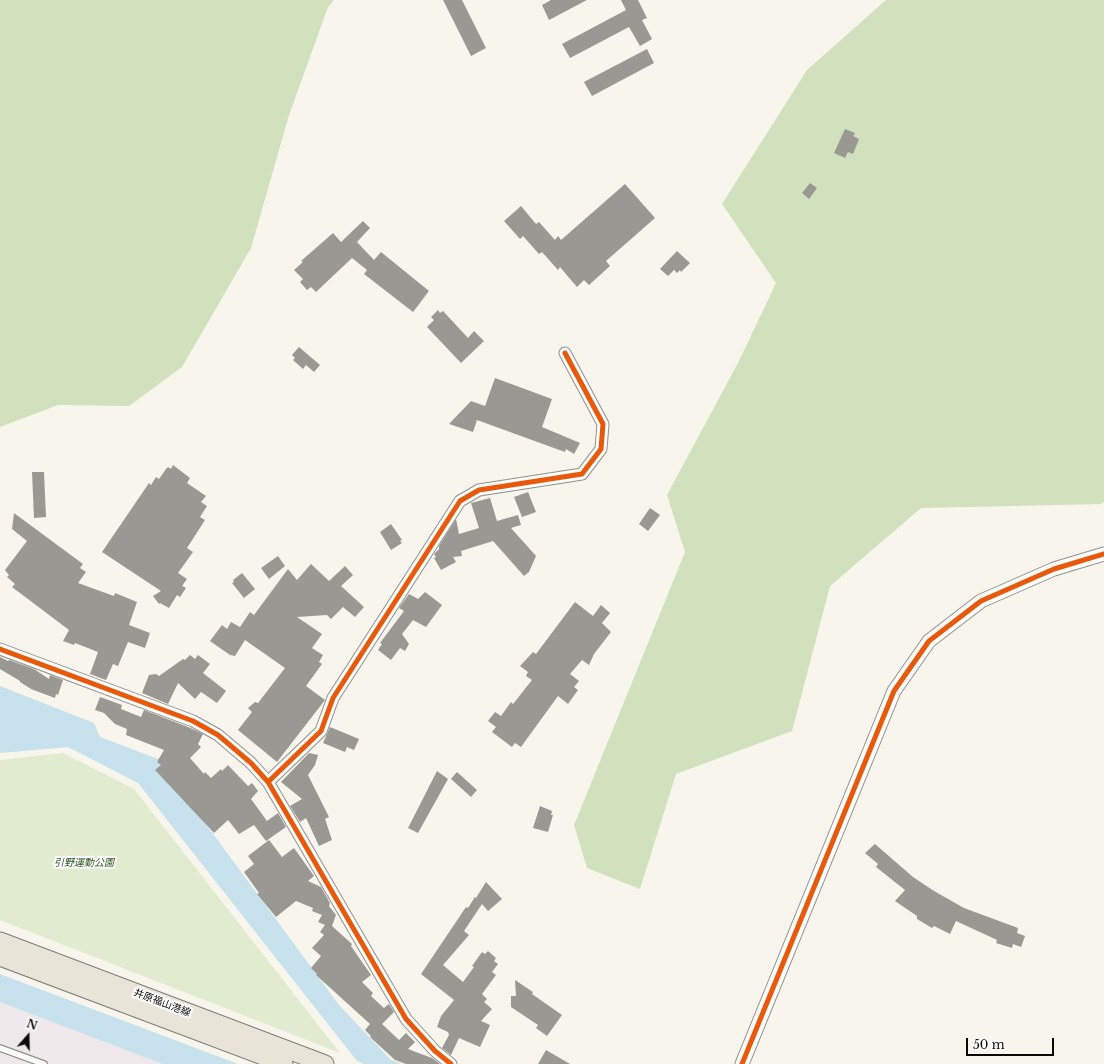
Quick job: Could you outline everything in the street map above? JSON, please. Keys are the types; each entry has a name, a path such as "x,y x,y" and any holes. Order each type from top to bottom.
{"main road":[{"name":"井原福山港線","path":"0,941 325,1064"},
{"name":"井原福山港線","path":"0,956 284,1064"}],"street":[{"path":"268,782 321,731 333,698 460,501 479,490 582,474 601,449 603,424 565,353"},
{"path":"742,1064 894,691 929,641 981,600 1054,569 1104,554"},
{"path":"0,648 193,721 218,735 251,762 268,782 406,1019 435,1051 451,1064"}],"lane":[{"path":"0,1048 44,1064"}],"shaded area":[{"path":"0,996 180,1064 0,1064"}],"green space":[{"path":"0,0 334,0 328,7 289,115 251,248 182,367 129,406 58,405 0,427"},
{"path":"886,0 1104,0 1104,502 1101,504 921,508 830,586 792,731 676,774 640,889 587,868 574,825 685,552 667,495 739,361 776,283 722,204 807,70"},
{"name":"引野運動公園","path":"63,753 134,789 340,1053 0,920 0,760"}],"water":[{"path":"0,686 94,723 100,737 158,759 339,1005 391,1060 402,1064 364,1064 357,1061 138,783 68,747 0,753"},
{"path":"0,974 238,1064 163,1064 0,1002"}],"building":[{"path":"443,0 462,0 486,48 471,56"},
{"path":"551,0 587,0 549,20 542,5"},
{"path":"621,0 638,0 647,18 642,20 652,39 640,46 629,27 570,58 562,44 626,10"},
{"path":"647,49 654,63 592,96 584,82"},
{"path":"845,129 855,133 853,136 859,139 853,154 848,152 845,158 834,153"},
{"path":"810,183 817,188 809,199 802,193"},
{"path":"625,184 655,218 606,261 610,266 589,285 584,280 577,287 560,267 558,270 542,252 539,254 523,236 520,239 504,221 521,206 536,224 539,222 555,240 558,236 561,240"},
{"path":"363,221 370,228 357,242 374,260 381,252 429,291 413,312 364,274 367,270 352,258 316,292 311,287 307,290 300,282 303,279 294,270 303,262 301,261 333,233 341,242"},
{"path":"677,251 690,263 681,272 680,270 677,273 674,270 668,276 660,269"},
{"path":"438,310 440,313 443,311 468,338 474,331 484,341 461,363 427,327 434,320 431,317"},
{"path":"299,347 320,365 314,372 306,365 303,369 293,360 295,358 292,355"},
{"path":"495,378 552,399 542,427 580,443 574,454 566,449 565,452 477,420 473,432 449,424 471,401 485,406"},
{"path":"173,465 190,478 187,483 206,496 201,502 207,506 200,517 205,520 187,548 193,552 178,573 187,579 182,586 186,588 180,597 177,595 169,608 160,603 159,604 153,596 161,591 102,552 149,483 151,485 156,477 159,479 168,467 171,469"},
{"path":"32,472 44,472 46,517 34,518"},
{"path":"528,492 536,512 522,517 514,497"},
{"path":"490,498 497,521 518,515 521,525 511,528 536,556 529,572 524,576 493,541 461,551 462,556 453,557 456,562 441,570 434,558 436,557 434,554 439,549 439,546 456,519 459,534 479,528 471,503"},
{"path":"650,508 660,515 648,531 639,524"},
{"path":"14,513 83,564 80,568 86,572 78,583 114,596 115,593 137,602 129,625 150,633 145,648 128,642 118,666 113,664 106,680 90,674 98,652 75,643 74,645 63,641 69,630 12,587 15,584 7,577 9,575 5,570 27,541 12,529"},
{"path":"391,524 402,540 400,541 402,543 391,550 380,532"},
{"path":"278,556 285,566 269,579 261,568"},
{"path":"311,564 329,581 345,566 353,575 341,586 364,607 355,617 343,607 331,619 327,615 297,617 322,634 312,648 323,655 319,662 322,664 306,686 325,700 277,762 238,730 252,712 248,708 255,702 258,703 285,668 245,640 235,656 230,655 210,641 222,625 227,629 231,622 240,627 250,612 254,615 288,569 297,580"},
{"path":"242,573 255,589 244,598 232,583 234,582 233,580"},
{"path":"425,592 442,605 426,627 413,620 402,634 409,644 405,651 400,648 391,660 378,650 382,644 380,643 404,611 399,608 409,594 418,599"},
{"path":"575,602 593,616 601,605 610,613 602,623 611,632 594,654 589,665 582,660 570,674 579,681 574,687 578,690 568,704 558,696 521,747 515,743 512,747 492,732 496,727 488,721 495,712 501,716 511,702 513,704 532,680 526,676 528,672 520,666 533,652 536,654"},
{"path":"190,655 195,659 198,655 210,664 203,673 226,691 217,703 201,692 195,699 178,683 168,704 142,693 149,675 156,674 159,676 183,659 185,660"},
{"path":"0,657 34,669 49,679 50,675 63,680 58,695 56,694 55,698 31,689 0,669"},
{"path":"100,697 122,705 121,709 141,717 144,710 203,734 198,744 201,747 190,758 204,774 205,772 211,778 228,765 248,786 252,783 258,791 251,799 267,821 278,813 286,827 266,841 254,825 239,834 228,820 214,833 155,770 161,765 157,762 164,750 126,735 127,729 115,724 104,713 95,710"},
{"path":"330,727 359,739 354,750 347,747 345,752 323,743"},
{"path":"309,753 318,755 315,765 308,775 329,817 325,819 332,840 319,846 306,818 300,822 290,806 302,799 281,782"},
{"path":"437,771 448,779 418,833 408,828"},
{"path":"457,772 477,790 471,797 451,779"},
{"path":"540,806 552,811 551,815 553,815 548,832 533,828"},
{"path":"269,840 282,857 294,848 314,876 308,881 321,887 330,903 329,906 336,915 332,926 352,944 351,946 371,975 362,982 373,993 371,996 384,1008 389,1004 394,1012 382,1024 399,1040 406,1033 415,1042 408,1049 432,1058 440,1064 406,1064 395,1060 370,1037 371,1036 365,1030 370,1024 316,975 317,974 311,968 321,956 312,948 324,935 320,932 325,925 318,922 322,915 312,911 313,908 296,901 276,917 257,894 259,893 244,872 254,864 248,856"},
{"path":"875,844 913,877 934,891 964,908 1018,928 1017,933 1025,936 1021,947 1013,944 1012,948 996,943 997,940 956,921 950,934 934,926 932,928 917,919 917,916 895,901 905,890 876,867 878,864 865,853"},
{"path":"486,882 502,899 488,911 482,904 464,931 469,935 443,965 463,982 474,967 472,966 482,952 485,954 488,951 496,958 494,961 498,964 492,972 496,975 482,994 487,999 484,1002 492,1009 481,1021 490,1025 480,1047 459,1038 451,1055 442,1048 449,1035 448,1032 437,1027 441,1016 454,1000 421,974 466,907 468,908 475,897 476,898"},
{"path":"515,980 562,1015 547,1036 536,1028 538,1025 511,1007 511,996 516,996"},
{"path":"546,1050 570,1064 538,1064"}],"cycle path":[{"path":"268,782 321,731 333,698 460,501 479,490 582,474 601,449 603,424 565,353"},
{"path":"742,1064 894,691 929,641 981,601 1054,569 1104,554"},
{"path":"0,649 193,721 218,735 251,763 268,782 406,1019 435,1051 451,1064"}]}
